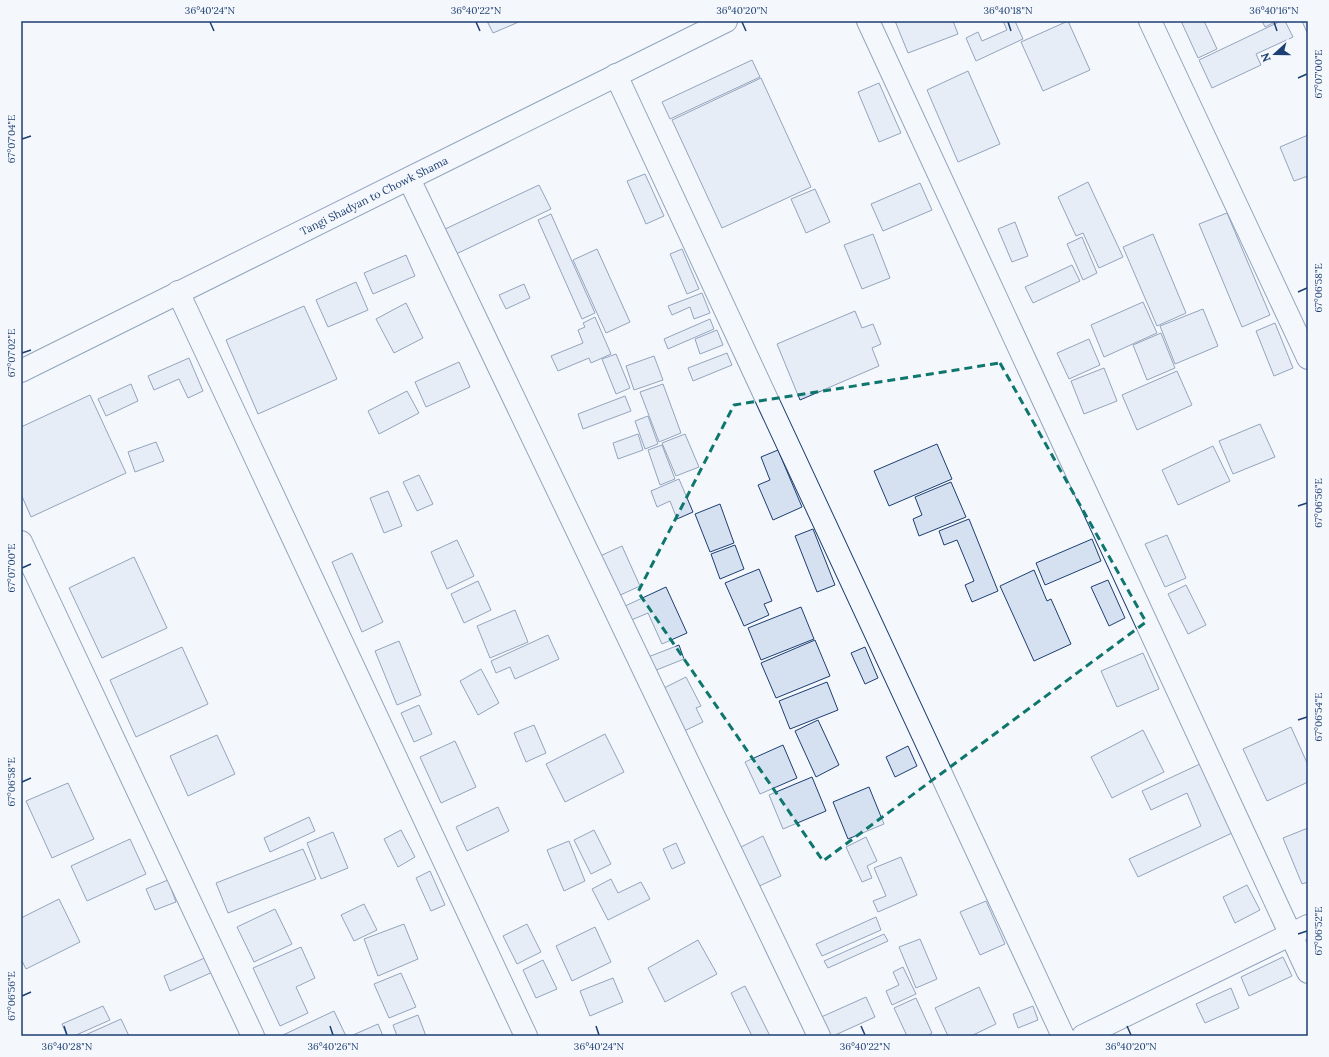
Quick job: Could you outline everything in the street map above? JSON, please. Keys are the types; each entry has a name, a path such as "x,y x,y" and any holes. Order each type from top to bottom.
{"street":[{"name":"Tangi Shadyan to Chowk Shama","path":"21,370 410,179 726,21"},
{"path":"868,21 1299,930 1308,972"},
{"path":"1150,21 1308,358"},
{"path":"616,75 1063,1036"},
{"path":"410,179 819,1036"},
{"path":"178,292 526,1036"},
{"path":"21,542 253,1036"},
{"path":"1083,1036 1299,930"}],"highlighted area":[{"path":"1000,363 1146,622 823,861 638,592 734,405"}],"building":[{"path":"487,21 521,21 493,33"},
{"path":"895,21 953,21 958,34 908,53"},
{"path":"1003,21 1015,21 1023,39 976,61 966,38 978,32 982,41 1007,30"},
{"path":"1068,21 1090,70 1043,91 1021,42"},
{"path":"1181,21 1204,21 1217,49 1198,58"},
{"path":"1262,21 1277,21 1265,27"},
{"path":"1281,21 1285,21 1293,37 1256,54 1261,65 1212,88 1199,60"},
{"path":"1302,21 1308,21 1308,35"},
{"path":"752,60 760,77 670,119 662,102"},
{"path":"968,71 1000,144 958,162 927,90"},
{"path":"761,78 811,187 722,228 672,120"},
{"path":"879,83 901,133 879,142 858,92"},
{"path":"1308,135 1308,176 1294,181 1280,147"},
{"path":"645,174 664,216 646,224 627,181"},
{"path":"1088,182 1123,257 1099,268 1083,233 1076,236 1058,197"},
{"path":"920,183 932,210 883,231 871,204"},
{"path":"539,185 551,209 454,255 443,230"},
{"path":"815,189 830,222 806,233 791,199"},
{"path":"1227,213 1270,315 1242,327 1199,224"},
{"path":"551,214 595,313 582,319 538,220"},
{"path":"1015,222 1028,256 1012,262 998,229"},
{"path":"873,234 890,278 862,289 844,245"},
{"path":"1153,234 1186,313 1157,326 1123,247"},
{"path":"1082,237 1097,273 1083,280 1067,244"},
{"path":"597,249 630,322 606,333 573,260"},
{"path":"682,249 699,289 687,294 670,254"},
{"path":"406,255 415,276 373,294 364,273"},
{"path":"1072,265 1080,281 1033,303 1025,287"},
{"path":"356,282 368,310 328,327 316,300"},
{"path":"524,284 530,298 506,309 499,295"},
{"path":"702,293 710,313 694,319 690,307 672,315 668,306"},
{"path":"1143,302 1157,333 1104,357 1091,325"},
{"path":"406,303 423,338 394,353 376,319"},
{"path":"304,306 337,379 258,414 226,340"},
{"path":"1203,309 1218,346 1175,364 1160,326"},
{"path":"855,311 862,328 873,324 881,344 872,348 879,366 800,400 777,344"},
{"path":"595,317 611,354 591,363 589,358 558,371 551,356 583,343 578,330 585,327 583,323"},
{"path":"710,319 714,329 668,349 664,339"},
{"path":"1275,323 1293,368 1274,376 1256,331"},
{"path":"717,330 723,345 700,354 695,339"},
{"path":"1161,333 1175,368 1147,380 1133,345"},
{"path":"1089,339 1100,365 1069,379 1057,353"},
{"path":"727,353 732,365 693,381 688,368"},
{"path":"616,354 630,388 616,394 602,359"},
{"path":"654,356 663,380 634,390 626,366"},
{"path":"189,358 203,391 188,398 179,379 154,390 148,376"},
{"path":"459,362 470,387 426,407 415,382"},
{"path":"1104,368 1117,401 1084,414 1071,381"},
{"path":"1177,371 1192,405 1137,430 1122,395"},
{"path":"131,384 138,401 106,416 98,399"},
{"path":"663,384 681,433 659,442 640,392"},
{"path":"407,391 419,413 379,434 368,411"},
{"path":"90,395 126,473 31,517 21,494 21,427"},
{"path":"625,396 631,411 583,429 578,414"},
{"path":"648,416 658,444 645,449 635,421"},
{"path":"1260,424 1275,457 1233,474 1219,441"},
{"path":"638,434 643,450 618,459 613,443"},
{"path":"685,434 699,467 676,476 662,443"},
{"path":"156,442 164,461 135,472 128,452"},
{"path":"937,444 952,479 889,506 874,471"},
{"path":"662,445 675,479 660,485 648,450"},
{"path":"1213,446 1230,481 1178,505 1162,470"},
{"path":"778,450 802,507 773,520 758,485 770,480 761,457"},
{"path":"419,475 433,504 417,511 403,482"},
{"path":"679,479 693,512 677,519 670,501 657,507 651,491"},
{"path":"951,482 966,517 919,536 913,519 922,515 915,497"},
{"path":"388,491 402,526 384,533 370,498"},
{"path":"720,504 734,543 710,552 695,514"},
{"path":"969,519 998,591 972,602 965,585 974,581 957,540 944,545 939,531"},
{"path":"813,529 835,585 817,592 795,536"},
{"path":"1167,535 1186,578 1165,587 1145,544"},
{"path":"1092,539 1101,561 1045,585 1036,563"},
{"path":"457,540 474,576 447,589 431,552"},
{"path":"735,545 744,569 720,579 711,554"},
{"path":"622,546 640,586 616,597 598,557"},
{"path":"352,553 383,622 362,632 332,562"},
{"path":"134,557 167,628 102,658 69,588"},
{"path":"759,569 772,601 764,604 769,615 744,626 725,583"},
{"path":"1034,570 1047,601 1051,599 1071,644 1034,661 1000,586"},
{"path":"1108,580 1125,618 1109,626 1091,587"},
{"path":"478,581 491,610 464,623 451,594"},
{"path":"1186,585 1206,625 1188,634 1168,594"},
{"path":"666,587 687,633 662,644 648,613 629,621 623,607"},
{"path":"801,607 814,639 761,660 748,628"},
{"path":"515,610 528,642 490,658 477,626"},
{"path":"548,635 559,659 515,679 510,667 496,673 491,661"},
{"path":"815,640 830,676 776,698 761,663"},
{"path":"399,641 421,695 397,705 375,651"},
{"path":"679,645 684,659 654,671 648,657"},
{"path":"182,647 208,704 136,737 110,680"},
{"path":"865,647 878,678 865,684 851,653"},
{"path":"1143,653 1159,689 1117,707 1101,671"},
{"path":"481,669 499,703 478,715 460,681"},
{"path":"686,677 701,706 696,708 703,722 682,732 660,690"},
{"path":"827,682 838,710 790,729 779,701"},
{"path":"419,705 432,734 414,742 401,713"},
{"path":"818,720 839,765 816,777 795,731"},
{"path":"534,725 546,753 526,762 514,733"},
{"path":"1291,727 1308,765 1308,782 1267,801 1243,749"},
{"path":"1143,730 1164,772 1112,798 1091,757"},
{"path":"605,734 624,772 565,802 546,764"},
{"path":"217,735 235,774 188,796 170,756"},
{"path":"455,741 476,787 441,803 420,757"},
{"path":"783,745 797,778 760,794 745,762"},
{"path":"908,746 917,766 895,777 886,757"},
{"path":"1200,764 1232,833 1138,877 1129,859 1201,826 1187,793 1151,810 1142,791"},
{"path":"812,777 826,811 783,829 769,795"},
{"path":"68,783 94,839 52,858 26,801"},
{"path":"869,787 884,824 848,839 833,802"},
{"path":"498,807 509,831 467,851 456,827"},
{"path":"309,817 315,831 270,852 264,838"},
{"path":"1308,828 1308,882 1302,884 1283,838"},
{"path":"401,830 415,857 398,867 384,839"},
{"path":"594,830 611,864 591,874 574,840"},
{"path":"333,832 348,868 321,879 307,843"},
{"path":"763,836 781,876 755,888 737,849"},
{"path":"866,837 877,861 867,866 872,878 862,882 846,847"},
{"path":"130,839 146,874 87,901 71,866"},
{"path":"569,841 585,881 564,891 547,850"},
{"path":"676,843 685,863 672,869 663,849"},
{"path":"303,849 316,879 228,913 216,883"},
{"path":"901,857 917,895 878,912 873,901 886,896 874,868"},
{"path":"430,871 445,905 431,911 416,878"},
{"path":"611,879 618,893 641,882 650,899 608,920 592,889"},
{"path":"168,880 176,902 155,910 146,889"},
{"path":"1247,885 1260,910 1235,923 1223,897"},
{"path":"59,899 80,942 26,969 21,959 21,918"},
{"path":"986,901 1005,944 980,955 960,912"},
{"path":"364,904 377,930 354,941 341,915"},
{"path":"275,909 292,944 254,962 237,927"},
{"path":"876,917 881,930 822,956 816,944"},
{"path":"404,924 418,959 378,976 364,939"},
{"path":"527,924 541,952 517,964 503,936"},
{"path":"595,927 611,962 572,981 556,946"},
{"path":"884,934 888,941 828,968 824,961"},
{"path":"920,939 937,979 916,988 899,947"},
{"path":"698,940 717,974 665,1002 648,968"},
{"path":"301,947 315,978 296,987 308,1013 280,1026 253,968"},
{"path":"209,956 215,971 170,991 164,976"},
{"path":"1283,957 1292,976 1249,996 1241,977"},
{"path":"543,960 557,989 536,998 523,970"},
{"path":"903,967 916,994 892,1005 886,991 899,985 893,972"},
{"path":"401,973 416,1007 389,1018 374,984"},
{"path":"613,978 623,1002 590,1016 580,991"},
{"path":"745,986 770,1036 752,1036 731,993"},
{"path":"979,987 996,1024 971,1036 948,1036 935,1008"},
{"path":"1231,988 1239,1008 1205,1023 1196,1004"},
{"path":"866,997 875,1017 833,1036 827,1036 819,1018"},
{"path":"916,998 932,1033 927,1036 907,1036 894,1008"},
{"path":"103,1006 110,1020 74,1036 67,1036 62,1024"},
{"path":"1033,1006 1038,1020 1018,1028 1013,1014"},
{"path":"334,1011 346,1036 283,1035"},
{"path":"418,1015 426,1036 397,1036 393,1025"},
{"path":"121,1019 129,1036 83,1036"},
{"path":"378,1024 383,1036 353,1035"}]}
